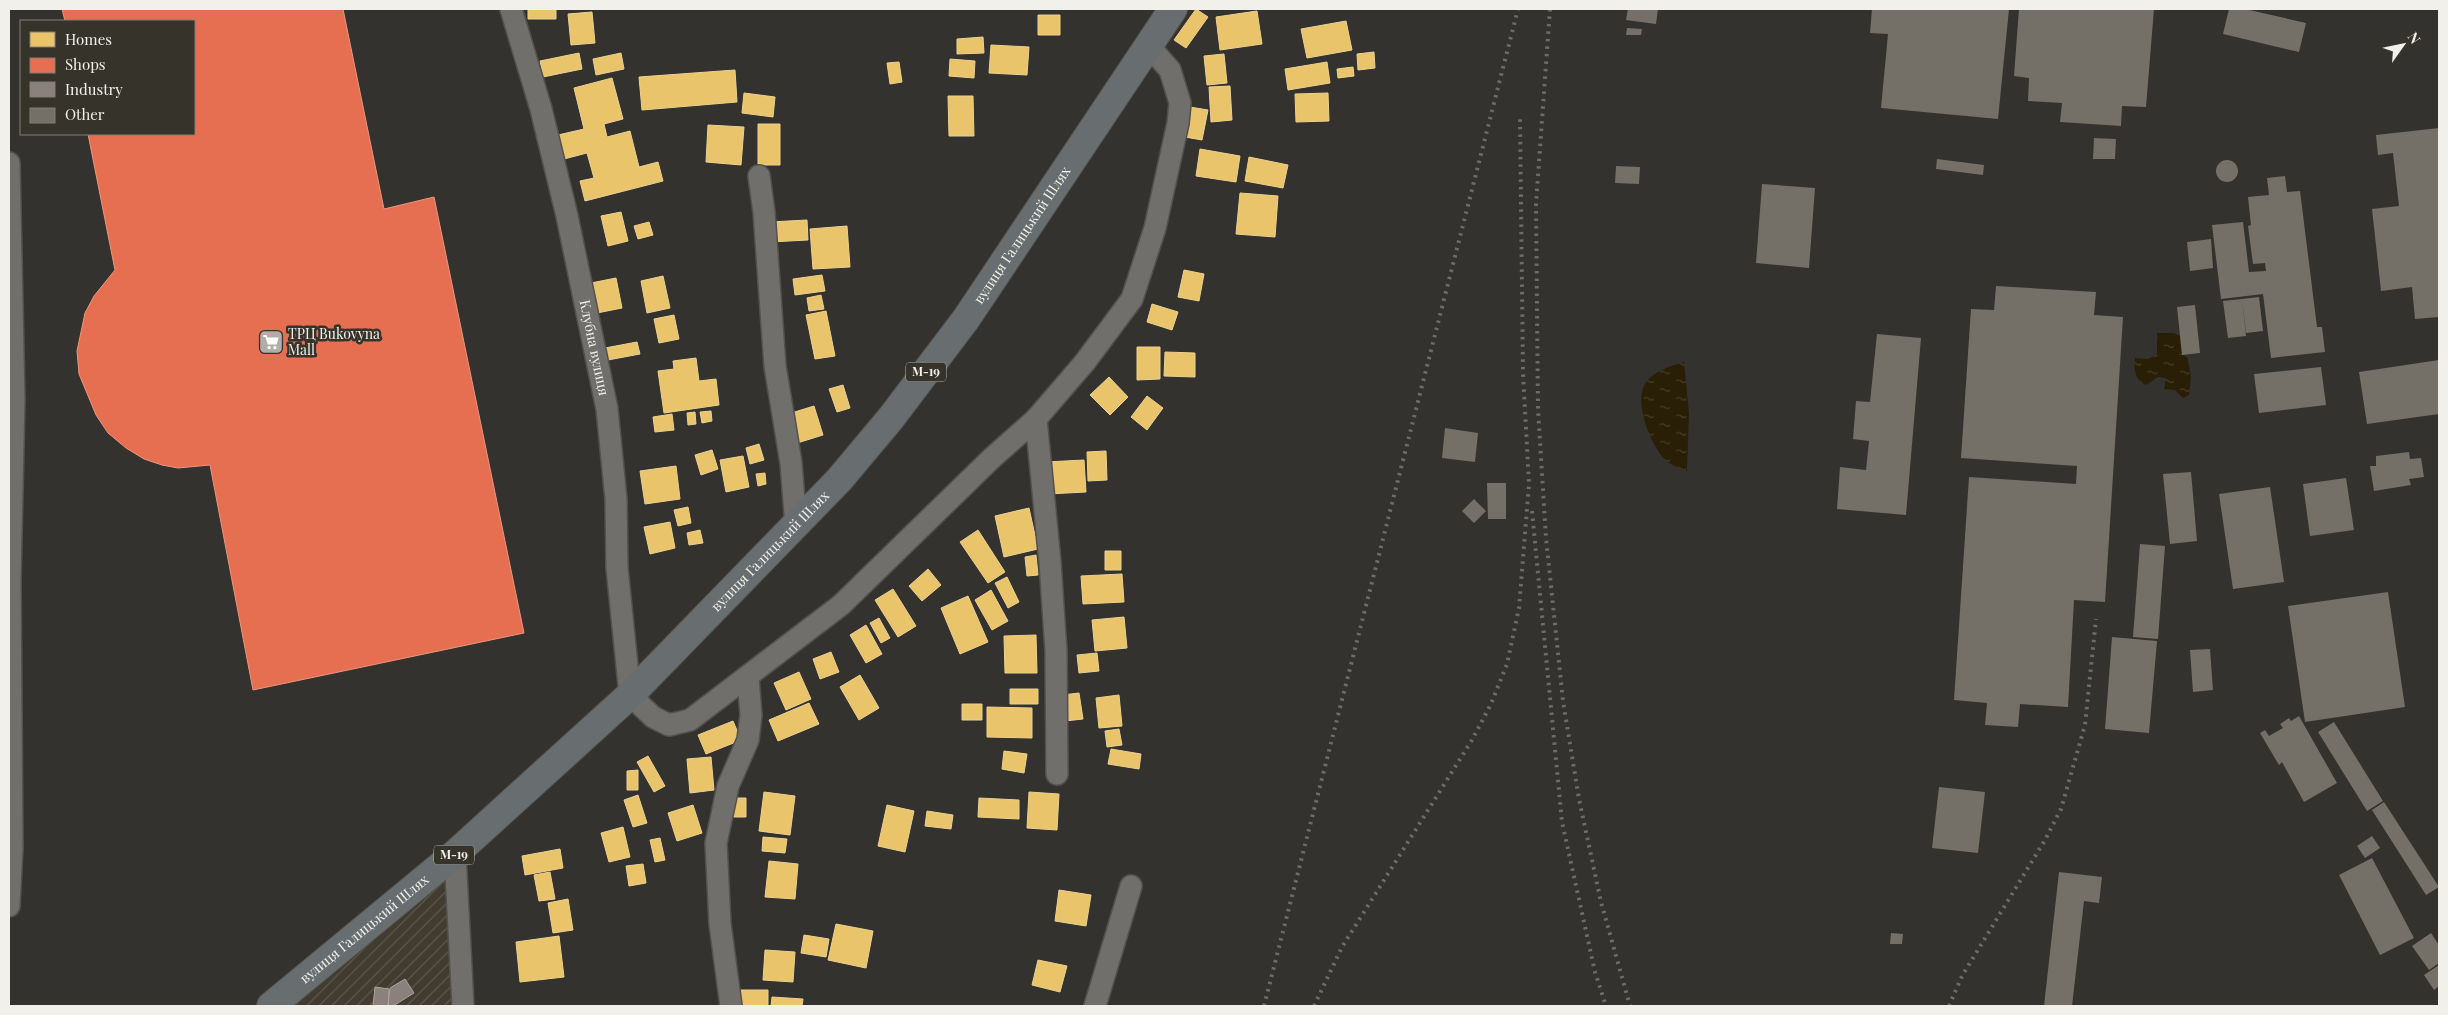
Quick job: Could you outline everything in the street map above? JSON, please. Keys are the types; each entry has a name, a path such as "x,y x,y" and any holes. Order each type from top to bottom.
{"highway":[{"name":"вулиця Галицький Шлях","path":"271,1006 455,854 630,695 796,526 891,418 966,319 1173,9"}],"street":[{"name":"Клубна вулиця","path":"511,9 544,119 567,216 607,409 616,499 617,568 630,695"},
{"path":"630,695 653,717 669,724 690,720 748,678 841,604 992,458 1036,419 1085,362 1132,299 1155,228 1178,123 1180,103 1170,70 1149,46"},
{"path":"9,163 14,399 10,580 12,848 9,906"},
{"path":"759,176 764,212 775,366 791,463 796,526"},
{"path":"1036,419 1050,562 1056,651 1057,774"},
{"path":"732,1006 720,924 716,842 728,786 748,740 751,715 748,678"},
{"path":"455,854 463,1006"},
{"path":"1095,1006 1131,886"}],"shaded area":[{"path":"458,843 466,1006 262,1006"}],"water":[{"path":"2157,333 2174,333 2180,336 2182,355 2187,355 2191,376 2189,395 2183,398 2175,390 2164,389 2166,378 2158,377 2146,385 2137,377 2135,358 2148,359 2157,354"},
{"path":"1684,362 1689,413 1687,471 1669,463 1656,448 1646,425 1641,401 1642,390 1649,378 1663,369"}],"building: Homes":[{"path":"528,9 556,9 556,19 528,19"},
{"path":"1196,9 1208,17 1186,48 1174,40"},
{"path":"1257,11 1262,44 1220,50 1216,17"},
{"path":"592,12 595,43 571,45 568,14"},
{"path":"1038,15 1060,15 1060,35 1038,35"},
{"path":"1346,21 1352,50 1307,58 1301,29"},
{"path":"983,37 984,53 957,54 957,39"},
{"path":"991,45 1029,47 1027,75 989,73"},
{"path":"1374,52 1375,68 1358,70 1357,54"},
{"path":"579,53 582,69 543,77 540,61"},
{"path":"621,53 624,69 596,75 593,59"},
{"path":"1224,54 1227,83 1207,85 1204,56"},
{"path":"950,59 975,61 974,78 949,76"},
{"path":"899,62 902,82 890,84 887,63"},
{"path":"1327,62 1330,83 1288,90 1285,69"},
{"path":"1353,67 1354,76 1338,78 1337,69"},
{"path":"735,70 737,102 642,110 639,77"},
{"path":"612,78 623,119 604,124 607,137 630,131 639,167 658,162 663,181 585,201 580,181 594,178 587,153 564,159 558,135 584,129 574,88"},
{"path":"1230,86 1232,120 1211,122 1209,87"},
{"path":"744,93 775,97 773,117 742,113"},
{"path":"1328,93 1329,121 1296,122 1295,94"},
{"path":"948,96 973,96 974,136 949,136"},
{"path":"1190,107 1208,110 1202,140 1185,137"},
{"path":"758,124 780,124 780,165 758,165"},
{"path":"708,125 744,127 741,165 706,162"},
{"path":"1200,149 1240,156 1236,182 1196,176"},
{"path":"1249,157 1288,165 1283,188 1245,181"},
{"path":"1240,193 1278,196 1275,237 1236,234"},
{"path":"621,212 628,241 608,246 601,216"},
{"path":"807,220 808,240 770,242 770,222"},
{"path":"649,222 653,235 638,239 634,226"},
{"path":"847,226 850,267 813,269 810,229"},
{"path":"1184,270 1204,274 1199,301 1178,297"},
{"path":"822,275 825,291 795,295 793,279"},
{"path":"663,276 670,308 647,313 641,281"},
{"path":"616,278 622,308 597,313 591,283"},
{"path":"821,295 824,309 809,311 807,298"},
{"path":"1152,304 1178,312 1172,330 1147,322"},
{"path":"826,311 835,356 815,359 806,315"},
{"path":"674,315 679,339 659,343 654,319"},
{"path":"637,342 640,354 608,360 605,348"},
{"path":"1137,347 1160,347 1160,379 1137,380"},
{"path":"1165,352 1195,353 1195,377 1164,376"},
{"path":"696,358 699,381 716,379 719,405 664,413 658,371 674,369 673,361"},
{"path":"1109,377 1128,397 1110,415 1090,395"},
{"path":"843,385 850,408 837,412 829,389"},
{"path":"1147,396 1163,408 1147,430 1131,417"},
{"path":"814,406 823,435 794,444 785,415"},
{"path":"711,411 712,421 702,423 700,412"},
{"path":"695,412 696,424 688,425 687,413"},
{"path":"672,414 674,430 655,432 653,417"},
{"path":"759,444 764,460 750,464 746,448"},
{"path":"712,450 718,469 701,475 695,455"},
{"path":"1106,451 1107,480 1088,481 1087,452"},
{"path":"743,456 749,487 726,492 720,460"},
{"path":"1084,460 1086,492 1048,494 1046,462"},
{"path":"676,466 680,499 645,504 640,471"},
{"path":"765,473 766,484 758,486 756,474"},
{"path":"688,507 691,523 678,526 674,510"},
{"path":"1029,508 1038,549 1004,557 995,516"},
{"path":"670,522 675,548 650,554 644,527"},
{"path":"700,530 703,543 689,545 687,533"},
{"path":"978,530 1005,572 988,583 960,542"},
{"path":"1105,551 1121,551 1121,570 1105,570"},
{"path":"1036,555 1038,575 1027,576 1025,557"},
{"path":"928,569 941,585 922,601 909,586"},
{"path":"1122,574 1124,602 1083,604 1081,576"},
{"path":"1007,577 1019,602 1008,608 995,583"},
{"path":"893,589 916,626 898,637 875,600"},
{"path":"991,590 1008,621 992,630 975,600"},
{"path":"968,596 988,642 960,654 941,608"},
{"path":"1124,617 1127,648 1095,651 1092,620"},
{"path":"879,618 890,638 881,643 870,623"},
{"path":"866,625 882,654 866,663 850,635"},
{"path":"1036,635 1037,673 1005,673 1004,636"},
{"path":"831,652 839,672 820,679 813,659"},
{"path":"1097,653 1099,671 1079,673 1077,655"},
{"path":"799,672 811,699 786,710 774,683"},
{"path":"860,675 879,708 859,720 840,687"},
{"path":"1010,689 1038,689 1038,704 1010,704"},
{"path":"1079,693 1083,719 1065,721 1062,695"},
{"path":"1119,695 1122,726 1099,728 1096,698"},
{"path":"809,703 819,724 778,741 769,720"},
{"path":"962,704 982,704 982,720 962,720"},
{"path":"987,707 1032,708 1032,738 987,737"},
{"path":"733,721 741,740 706,754 698,735"},
{"path":"1119,729 1122,745 1107,747 1105,731"},
{"path":"1111,749 1141,754 1139,769 1108,764"},
{"path":"1004,751 1027,754 1024,773 1002,769"},
{"path":"648,756 665,786 654,792 637,762"},
{"path":"711,757 714,790 690,793 687,759"},
{"path":"638,770 638,790 627,790 627,771"},
{"path":"764,792 795,796 790,835 759,831"},
{"path":"1029,792 1059,794 1057,830 1027,828"},
{"path":"638,795 647,823 633,827 624,800"},
{"path":"728,798 746,798 746,817 728,817"},
{"path":"979,798 1019,800 1019,819 978,817"},
{"path":"693,805 702,833 677,841 668,813"},
{"path":"887,805 914,811 905,852 878,846"},
{"path":"927,811 953,815 951,829 925,826"},
{"path":"623,827 630,857 609,862 601,833"},
{"path":"763,837 787,839 785,853 762,851"},
{"path":"660,838 665,860 655,862 650,840"},
{"path":"560,849 563,868 525,875 522,856"},
{"path":"769,861 798,864 795,899 765,897"},
{"path":"643,864 646,883 629,886 626,866"},
{"path":"550,872 555,899 539,901 534,875"},
{"path":"1059,890 1091,895 1086,926 1055,921"},
{"path":"568,899 573,930 553,933 548,903"},
{"path":"836,924 873,931 866,968 828,960"},
{"path":"804,935 829,939 826,957 801,953"},
{"path":"559,936 564,977 520,982 516,942"},
{"path":"765,950 795,952 793,982 763,980"},
{"path":"1038,960 1067,966 1060,992 1032,985"},
{"path":"737,990 768,990 768,1006 738,1006"},
{"path":"772,997 803,999 802,1006 771,1006"}],"building: Shops":[{"name":"ТРЦ Bukovyna Mall","path":"62,9 343,9 384,209 434,197 524,633 253,690 210,465 178,468 162,465 144,459 126,448 108,433 96,415 79,374 77,351 85,313 94,296 115,270 88,135 195,135 195,20 65,20"}],"building: Industry":[{"path":"405,979 414,993 393,1006 388,1006 390,988"},
{"path":"375,987 389,989 388,1006 373,1006"}],"building: Other":[{"path":"1628,9 1658,9 1656,24 1626,20"},
{"path":"1872,9 2009,9 1998,119 1881,108 1888,34 1870,33"},
{"path":"2019,9 2154,9 2146,107 2122,106 2121,126 2060,122 2062,103 2028,101 2029,78 2014,76"},
{"path":"2229,9 2245,9 2306,23 2299,52 2223,34"},
{"path":"1627,28 1642,29 1641,35 1626,35"},
{"path":"2439,128 2439,317 2415,319 2412,287 2381,291 2372,209 2399,206 2393,153 2378,155 2376,135"},
{"path":"2094,138 2116,139 2115,159 2093,159"},
{"path":"1937,159 1984,165 1983,175 1936,169"},
{"path":"2227,160 2235,163 2238,171 2235,179 2227,182 2219,179 2216,171 2219,163"},
{"path":"1616,166 1640,167 1639,184 1615,183"},
{"path":"2285,176 2287,192 2300,191 2317,327 2322,327 2325,352 2271,358 2263,294 2221,299 2212,225 2243,222 2249,272 2266,271 2265,263 2253,264 2248,226 2251,225 2248,197 2269,195 2267,178"},
{"path":"1762,184 1815,188 1809,268 1756,263"},
{"path":"2211,239 2213,268 2190,271 2187,242"},
{"path":"1996,286 2096,292 2094,315 2123,317 2105,602 2074,600 2068,707 2020,704 2018,727 1985,725 1987,703 1954,700 1969,477 2076,484 2077,466 1961,458 1971,309 1994,310"},
{"path":"2259,297 2263,331 2246,333 2242,299"},
{"path":"2242,299 2246,336 2228,338 2223,301"},
{"path":"2195,305 2200,353 2182,355 2177,307"},
{"path":"1877,334 1921,338 1906,515 1837,509 1840,467 1866,470 1869,441 1853,439 1856,401 1870,402"},
{"path":"2439,360 2439,414 2367,424 2359,372"},
{"path":"2321,367 2326,405 2259,413 2254,374"},
{"path":"1445,428 1478,433 1475,462 1442,458"},
{"path":"2409,452 2410,459 2421,458 2424,477 2409,479 2411,485 2374,491 2370,466 2376,466 2376,456"},
{"path":"2191,472 2197,541 2170,544 2163,474"},
{"path":"2346,478 2354,530 2310,536 2303,484"},
{"path":"1487,483 1506,483 1506,519 1488,519"},
{"path":"2270,487 2284,582 2233,589 2219,494"},
{"path":"1474,499 1486,511 1474,523 1462,511"},
{"path":"2140,544 2165,546 2158,639 2133,637"},
{"path":"2388,592 2405,707 2305,722 2288,606"},
{"path":"2112,637 2157,641 2149,733 2105,729"},
{"path":"2210,649 2213,690 2193,692 2190,650"},
{"path":"2299,716 2337,783 2304,802 2282,762 2279,765 2260,733 2265,730 2269,736 2283,728 2280,724 2289,718 2291,721"},
{"path":"2334,722 2383,801 2367,811 2318,732"},
{"path":"1939,787 1985,792 1978,853 1932,848"},
{"path":"2384,802 2439,887 2426,895 2372,810"},
{"path":"2372,836 2380,848 2365,858 2357,846"},
{"path":"2372,858 2414,938 2380,955 2339,875"},
{"path":"2059,872 2102,877 2099,903 2084,901 2072,1006 2044,1006"},
{"path":"1891,933 1903,934 1902,944 1890,944"},
{"path":"2431,933 2439,945 2439,963 2429,970 2412,946"},
{"path":"2439,965 2439,986 2434,990 2424,975"}],"railway":[{"path":"1264,1006 1518,9"},
{"path":"1550,9 1536,204 1538,409 1546,538 1563,701 1579,799 1601,902 1630,1006"},
{"path":"1314,1006 1342,947 1472,740 1491,704 1507,664 1519,608 1529,484 1523,373 1520,116"},
{"path":"1532,511 1562,822 1595,972 1606,1006"},
{"path":"1949,1006 1962,976 2045,840 2061,809 2085,725 2096,619"}],"place":[{"name":"ТРЦ Bukovyna Mall","path":"271,342"}]}
